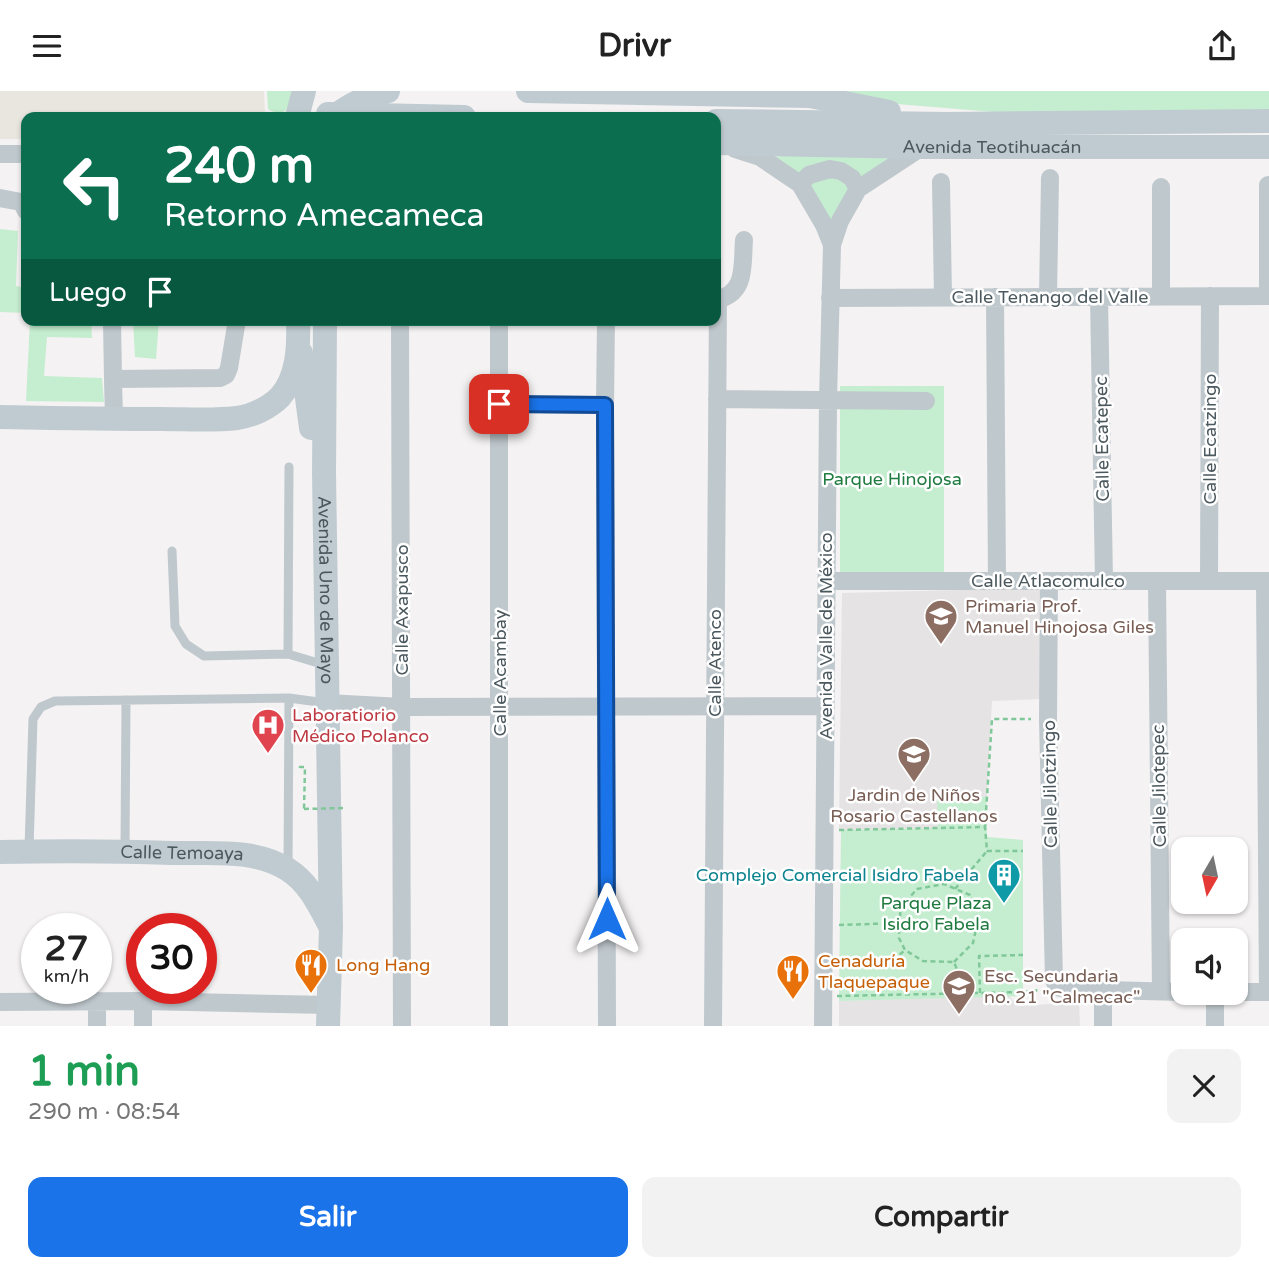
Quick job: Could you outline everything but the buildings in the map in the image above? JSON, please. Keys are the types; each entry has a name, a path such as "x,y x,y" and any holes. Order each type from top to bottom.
{"main road":[{"path":"298,112 304,91"},
{"path":"327,110 388,91"},
{"path":"528,91 810,96 948,124"},
{"path":"327,110 366,112"},
{"name":"Avenida Teotihuacán","path":"721,135 948,124 1269,121"},
{"name":"Avenida Teotihuacán","path":"721,135 922,147 1269,147"},
{"path":"294,326 324,496"},
{"path":"0,417 125,419 161,406 234,404 256,397 272,383 281,366 294,326"},
{"name":"Avenida Uno de Mayo","path":"325,326 324,496 331,928 328,1015"},
{"name":"Calle Temoaya","path":"0,852 125,851 247,855 269,860 288,869 304,882 331,928"}],"street":[{"name":"Avenida Valle de México","path":"721,138 760,157 800,184 824,225 832,245"},
{"name":"Avenida Valle de México","path":"823,1026 828,400 832,245 840,221 858,189 922,147"},
{"path":"0,154 21,154"},
{"path":"800,184 809,175 830,169 841,171 852,178 858,189"},
{"path":"1048,297 1049,178"},
{"path":"942,181 943,297"},
{"path":"1268,185 1268,296"},
{"path":"1161,187 1161,296"},
{"path":"0,198 21,202"},
{"path":"721,298 733,294 740,282 744,240"},
{"name":"Calle Ecatzingo","path":"1209,581 1210,296"},
{"name":"Calle Tenango del Valle","path":"830,298 1268,296"},
{"path":"995,297 997,581"},
{"name":"Calle Ecatepec","path":"1100,297 1104,581"},
{"path":"112,326 113,379 125,419"},
{"path":"113,379 220,378 226,375 229,368 236,326"},
{"name":"Calle Axapusco","path":"400,326 402,1026"},
{"name":"Calle Acambay","path":"499,326 499,1026"},
{"path":"606,326 607,1026"},
{"name":"Calle Atenco","path":"713,1026 717,326"},
{"path":"717,399 926,401"},
{"path":"499,404 605,405"},
{"name":"Calle Atlacomulco","path":"827,581 1267,581"},
{"name":"Calle Jilotzingo","path":"1049,581 1048,719 1057,987"},
{"path":"1248,992 1268,992 1267,581"},
{"name":"Calle Jilotepec","path":"1157,582 1161,991"},
{"path":"327,703 402,707 826,706"},
{"path":"1057,987 1171,991"},
{"path":"1103,990 1103,1026"},
{"path":"0,1002 21,1002"},
{"path":"97,1004 97,1026"},
{"path":"143,1004 143,1026"},
{"path":"183,1004 328,1015"},
{"path":"1215,1005 1215,1026"}],"lane":[{"path":"288,654 289,467"},
{"path":"172,551 175,626 186,644 204,656 288,654 327,665"},
{"path":"288,869 289,698"},
{"path":"28,852 33,719 41,707 55,701 289,698 327,703"},
{"path":"125,851 127,700"}],"path":[{"path":"956,889 987,851 985,827 992,719 1048,719"},
{"path":"301,787 300,767 305,767 304,809 343,809"},
{"path":"825,829 985,827"},
{"path":"987,851 1023,851"},
{"path":"944,884 970,895 978,920 972,943 954,962 923,961 905,950 899,938 899,923 901,907 917,890 944,884"},
{"path":"824,925 899,923"},
{"path":"893,960 905,950"},
{"path":"980,993 979,955 1023,955"},
{"path":"954,962 966,993"},
{"path":"823,996 1023,992 1057,987"}],"shaded area":[{"path":"0,91 264,91 265,112 21,112 21,139 0,139"},
{"name":"Primaria Prof. Manuel Hinojosa Giles","path":"1041,588 1041,699 992,701 985,827 839,830 842,593"},
{"name":"Esc. Secundaria no. 21 \"Calmecac\"","path":"1009,996 1019,1006 1079,1002 1080,1026 839,1026 839,1001"}],"green space":[{"path":"267,91 298,91 284,112 268,109"},
{"path":"812,91 1269,91 1269,118 1066,118 897,104"},
{"path":"903,149 859,186 853,176 802,179 767,157"},
{"path":"827,173 851,186 832,223 809,184"},
{"path":"0,229 18,231 16,286 21,287 21,313 0,312"},
{"path":"30,326 91,326 92,338 47,337 44,376 102,378 104,402 26,401"},
{"path":"133,326 159,326 156,359 135,357"},
{"name":"Parque Hinojosa","path":"840,386 944,386 944,573 840,572"},
{"name":"Parque Plaza Isidro Fabela","path":"937,797 986,797 987,837 1023,840 1023,996 839,1001 841,830 938,828"}],"place":[{"name":"Primaria Prof. Manuel Hinojosa Giles","path":"941,646"},
{"name":"Laboratiorio Médico Polanco","path":"268,755"},
{"name":"Jardin de Niños Rosario Castellanos","path":"914,784"},
{"name":"Complejo Comercial Isidro Fabela","path":"1004,905"},
{"name":"Long Hang","path":"311,995"},
{"name":"Cenaduría Tlaquepaque","path":"793,1001"},
{"name":"Esc. Secundaria no. 21 \"Calmecac\"","path":"959,1016"}],"route":[{"path":"499,404 605,405 607,919"}]}
